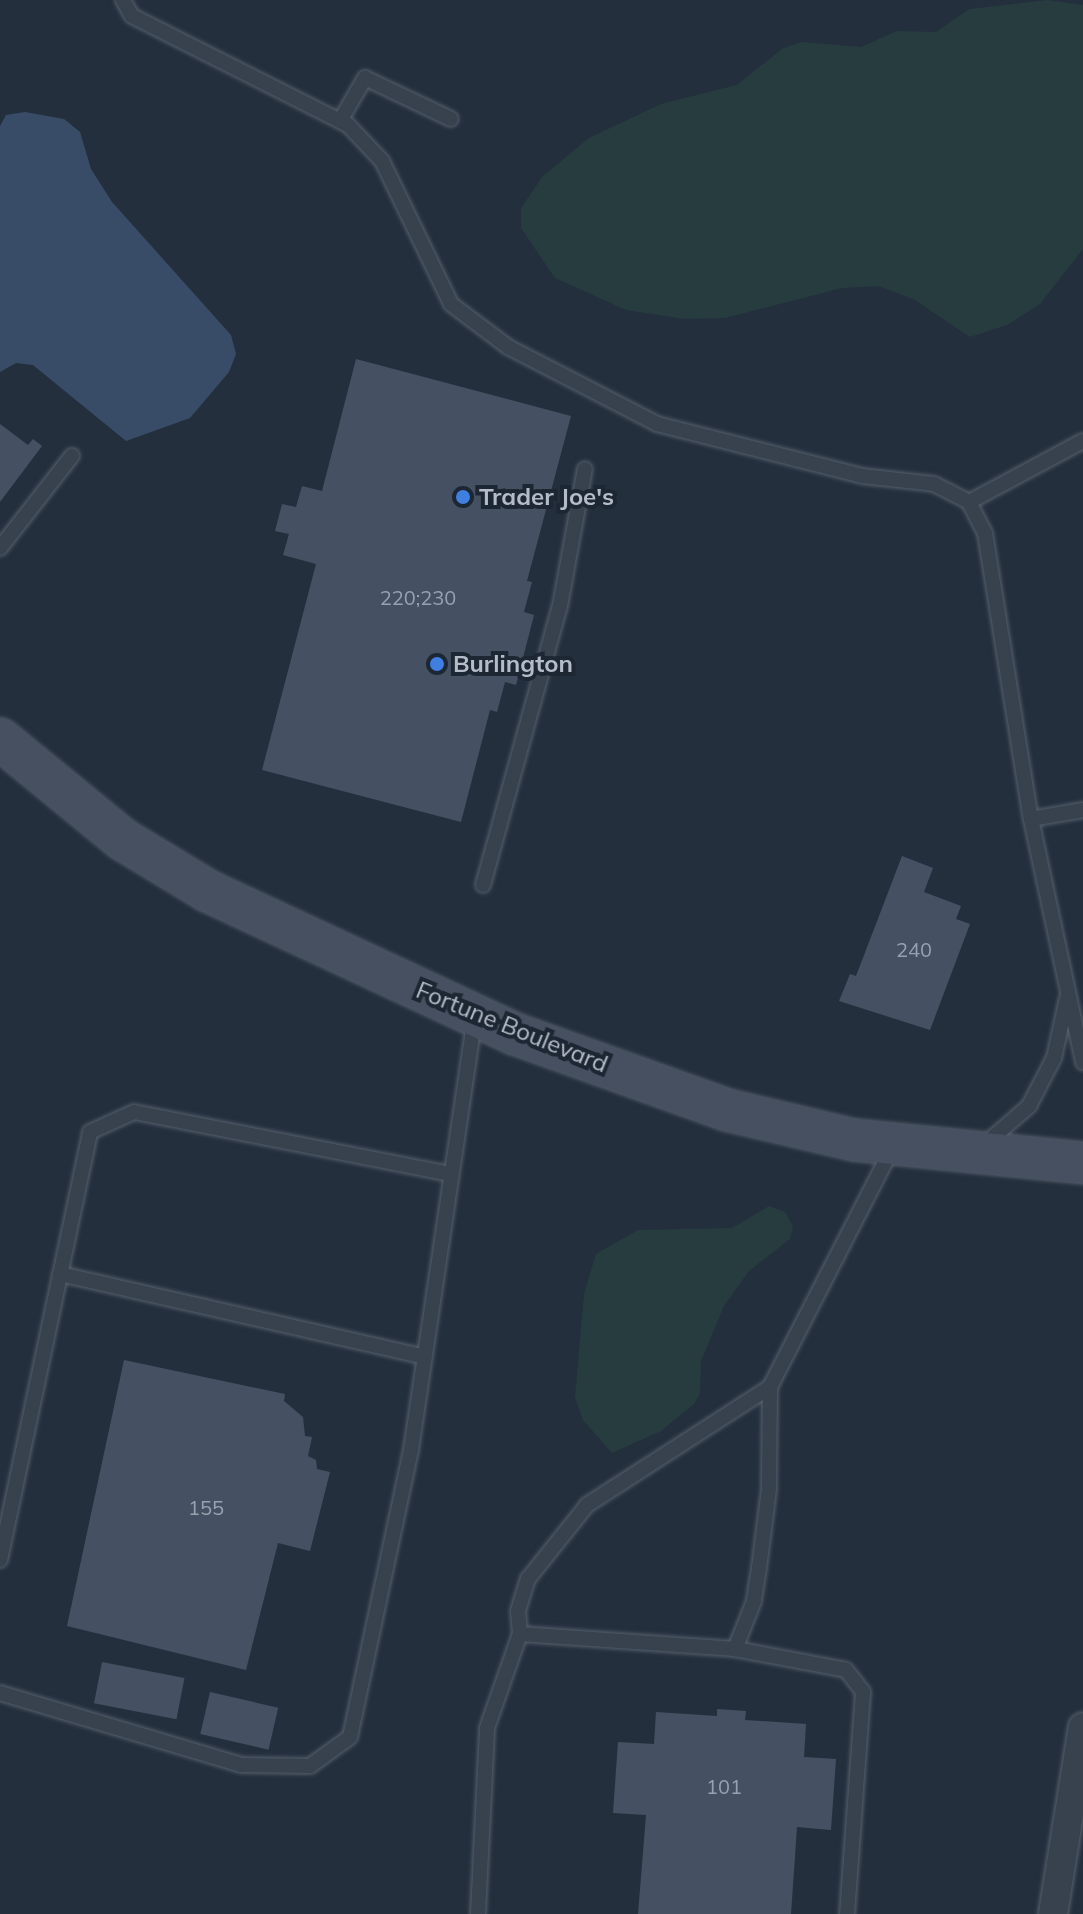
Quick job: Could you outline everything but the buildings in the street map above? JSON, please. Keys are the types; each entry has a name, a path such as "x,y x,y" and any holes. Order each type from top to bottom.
{"main road":[{"name":"Fortune Boulevard","path":"0,739 122,839 208,891 476,1015 727,1110 894,1145 972,1155 1083,1163"}],"street":[{"path":"1053,1914 1083,1727"}],"lane":[{"path":"123,0 132,16 340,121 382,161 451,304 508,347 657,424 862,476 934,484 969,502 985,533 1031,819 1083,1062"},
{"path":"340,121 365,78 451,119"},
{"path":"969,502 1083,441"},
{"path":"0,548 72,456"},
{"path":"483,885 560,606 585,469"},
{"path":"1031,819 1083,810"},
{"path":"972,1155 1029,1106 1054,1058 1068,994"},
{"path":"0,1693 241,1765 310,1766 350,1737 411,1450 476,1015"},
{"path":"0,1560 90,1132 134,1112 451,1174"},
{"path":"735,1649 754,1601 759,1568 769,1489 770,1387 894,1145"},
{"path":"60,1274 425,1357"},
{"path":"478,1914 487,1728 520,1634 518,1611 528,1579 551,1544 587,1505 770,1387"},
{"path":"520,1634 735,1649 846,1670 863,1692 847,1914"}],"green space":[{"path":"1048,0 1083,5 1083,249 1040,304 1007,325 970,337 915,300 879,286 842,288 725,318 685,319 626,310 555,278 521,228 521,208 543,176 589,138 661,104 737,85 783,48 802,42 861,47 897,31 936,32 969,9"},
{"path":"769,1206 785,1212 793,1226 790,1239 749,1271 724,1306 701,1361 700,1393 694,1404 661,1431 612,1453 583,1420 575,1397 584,1294 596,1254 638,1230 732,1228"}],"water":[{"path":"25,112 64,119 80,132 91,169 112,202 231,335 236,354 229,372 190,418 126,441 33,365 16,363 0,372 0,126 6,115"}],"place":[{"name":"Trader Joe's","path":"463,497"},
{"name":"Burlington","path":"437,664"}]}
